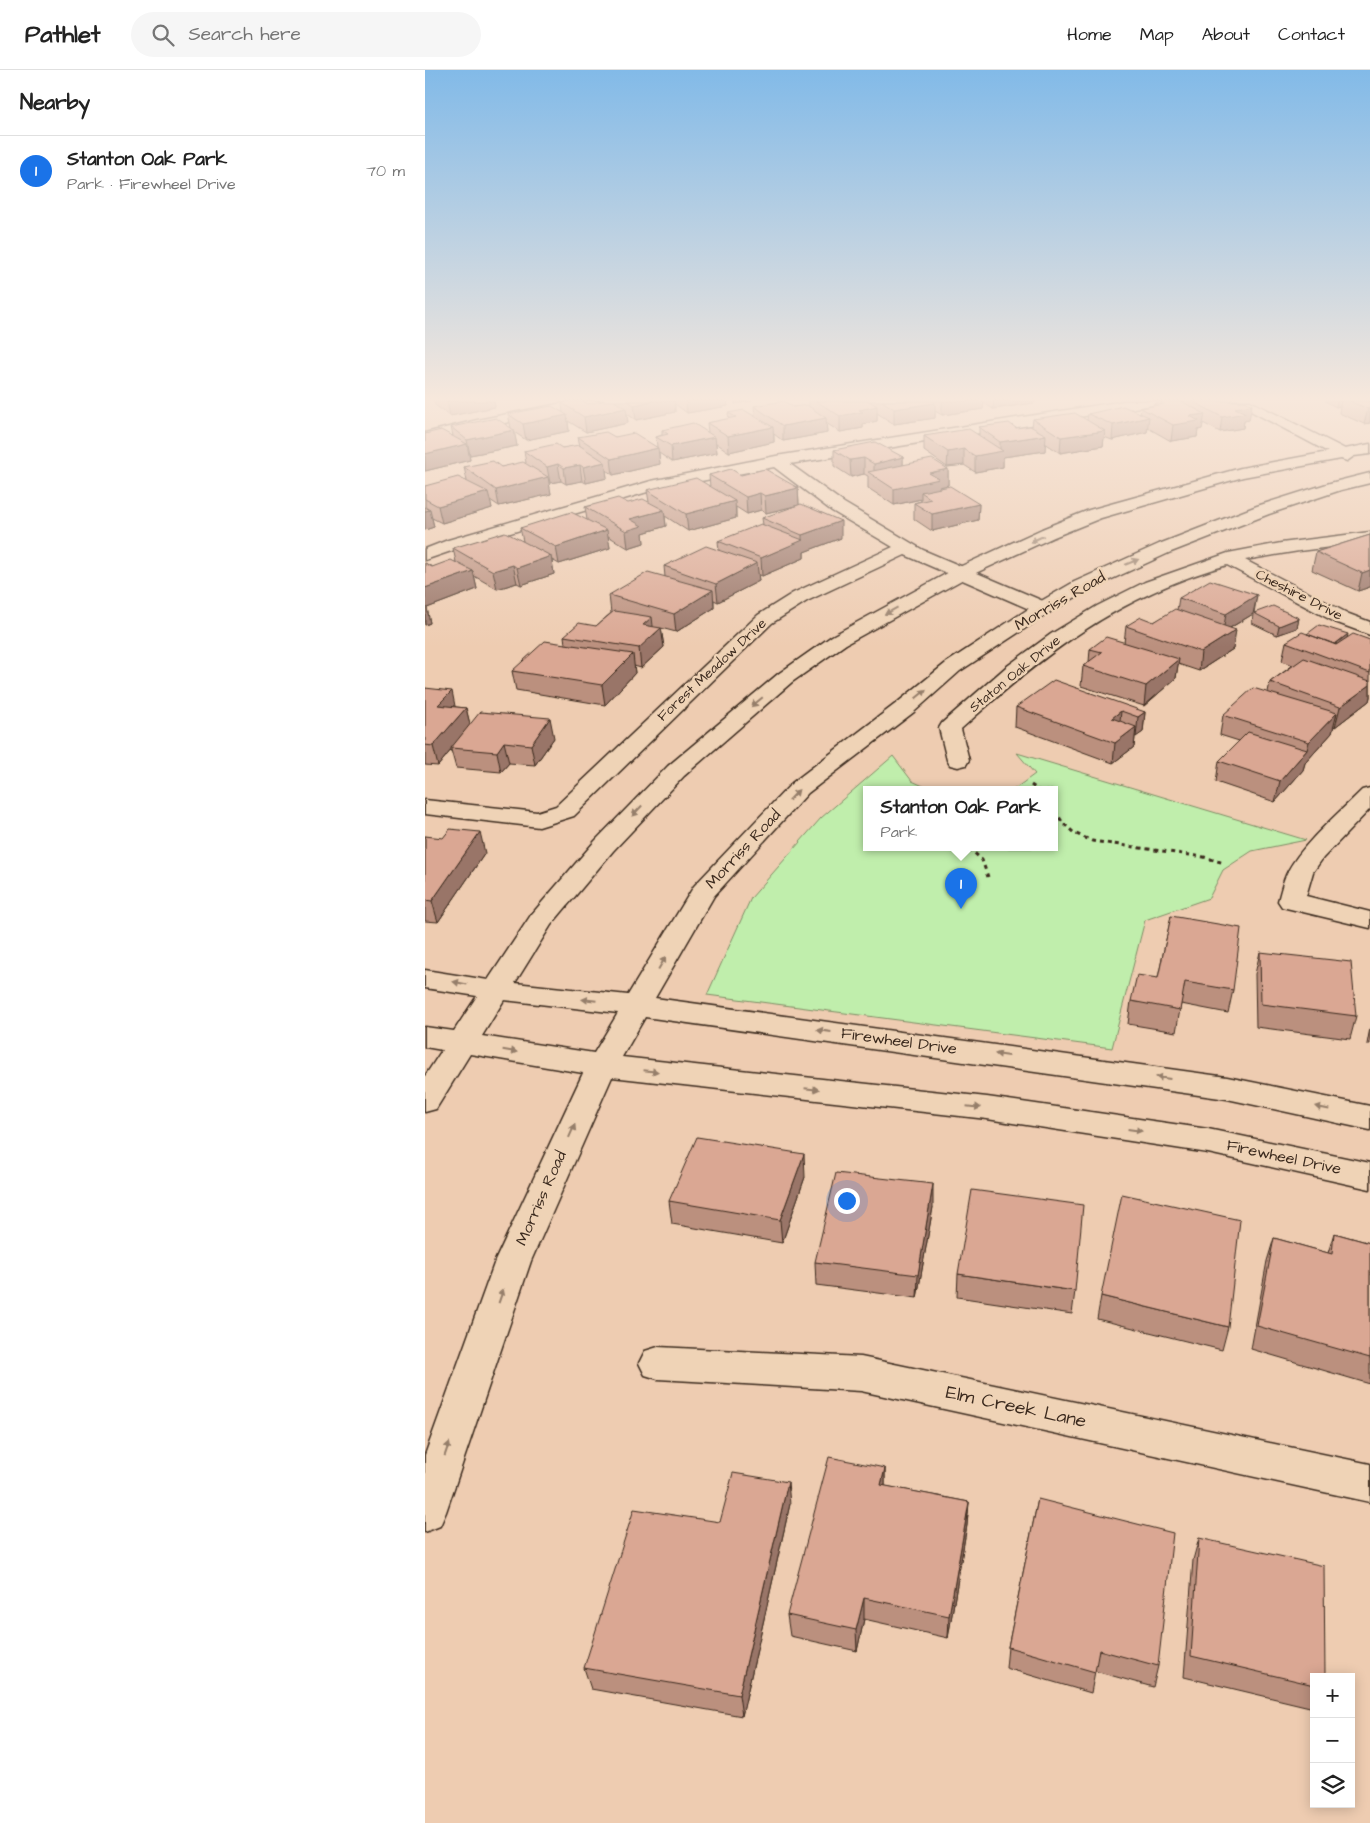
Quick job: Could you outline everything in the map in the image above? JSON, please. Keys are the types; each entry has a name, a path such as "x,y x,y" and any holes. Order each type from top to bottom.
{"street":[{"path":"425,554 667,483"},
{"path":"805,483 838,507 905,548 1043,608"},
{"path":"425,1101 540,921 605,846 676,770 785,678 839,640 961,573 1048,533 1095,514 1209,483"},
{"name":"Morriss Road","path":"425,1512 513,1261 602,1065 703,892 800,788 906,707 953,667 1043,608 1081,586 1165,548 1263,510 1350,483"},
{"name":"Staton Oak Drive","path":"958,760 949,728 1035,654 1103,608 1139,590 1228,558 1289,546 1370,537"},
{"name":"Forest Meadow Drive","path":"425,807 539,820 565,811 765,619 800,597 905,548"},
{"name":"Cheshire Drive","path":"1228,558 1342,618 1370,629"},
{"path":"1370,795 1313,853 1300,872 1291,901 1370,920"},
{"name":"Firewheel Drive","path":"425,978 495,990 637,1005 1227,1088 1370,1118"},
{"name":"Firewheel Drive","path":"425,1037 602,1065 987,1108 1208,1141 1370,1176"},
{"name":"Elm Creek Lane","path":"658,1363 861,1374 1370,1483"}],"path":[{"path":"1058,815 1063,823 1074,832 1092,841 1188,854 1223,863"},
{"path":"974,851 977,853 988,877"}],"green space":[{"path":"1017,753 1306,840 1252,851 1223,870 1209,898 1145,920 1112,1048 707,995 751,898 821,818 893,756 912,781 923,786 863,786 863,851 1058,851 1058,786 1018,786 1035,774"}],"building":[{"path":"437,483 470,483 488,492 438,506 425,499 425,486"},
{"path":"486,483 525,483 496,490"},
{"path":"676,483 704,483 735,501 686,514 647,490"},
{"path":"722,483 789,483 798,488 765,496 760,493 746,497"},
{"path":"885,483 922,483 894,489"},
{"path":"950,486 979,504 932,514 914,503 931,499 921,492"},
{"path":"618,498 628,503 643,499 664,510 630,519 642,526 626,531 585,507"},
{"path":"801,504 841,521 802,535 762,518"},
{"path":"571,512 607,530 556,547 520,528"},
{"path":"761,524 803,540 761,558 718,541"},
{"path":"505,532 551,556 517,568 513,565 493,571 453,548"},
{"path":"1370,535 1370,570 1362,573 1316,552"},
{"path":"706,546 757,563 716,584 664,566"},
{"path":"451,560 473,571 425,588 425,563 432,567"},
{"path":"648,572 713,590 674,614 609,595"},
{"path":"1210,580 1257,595 1226,614 1179,598"},
{"path":"1273,606 1299,618 1279,626 1254,613"},
{"path":"1175,609 1236,630 1201,652 1126,626 1141,617 1154,622"},
{"path":"614,611 652,617 643,625 661,628 639,648 564,636 579,623 596,626"},
{"path":"1319,625 1348,634 1335,644 1307,634"},
{"path":"1302,632 1336,645 1353,634 1370,640 1370,673 1286,642"},
{"path":"1106,637 1179,659 1146,686 1083,666 1102,652 1090,649"},
{"path":"545,641 633,654 602,685 512,671"},
{"path":"1304,658 1370,681 1370,685 1340,707 1270,682"},
{"path":"1054,680 1145,712 1138,717 1121,711 1112,718 1136,727 1115,743 1016,707"},
{"path":"425,688 452,691 438,705 466,708 433,746 425,745"},
{"path":"1253,688 1337,713 1309,742 1223,715"},
{"path":"480,712 550,718 531,745 504,742 497,752 451,748"},
{"path":"1248,732 1307,750 1280,781 1219,761"},
{"path":"450,829 480,832 432,901 425,900 425,836 443,838"},
{"path":"1171,916 1241,928 1233,990 1185,982 1180,1010 1131,1001 1137,975 1158,978"},
{"path":"1260,952 1351,962 1356,1016 1261,1004"},
{"path":"697,1137 804,1154 780,1220 669,1201"},
{"path":"836,1173 933,1184 918,1275 815,1262"},
{"path":"972,1190 1083,1205 1075,1291 958,1274"},
{"path":"1122,1194 1240,1220 1228,1327 1101,1296"},
{"path":"1334,1233 1370,1243 1370,1358 1257,1326 1274,1238 1332,1254"},
{"path":"829,1457 885,1468 881,1485 969,1502 949,1616 864,1598 856,1630 787,1615"},
{"path":"733,1473 788,1482 739,1695 584,1668 634,1509 720,1522"},
{"path":"1038,1499 1173,1533 1158,1666 1099,1650 1095,1672 1008,1647"},
{"path":"1199,1538 1324,1566 1325,1673 1310,1673 1310,1684 1191,1656"}],"place":[{"name":"Stanton Oak Park","path":"961,909"}]}
